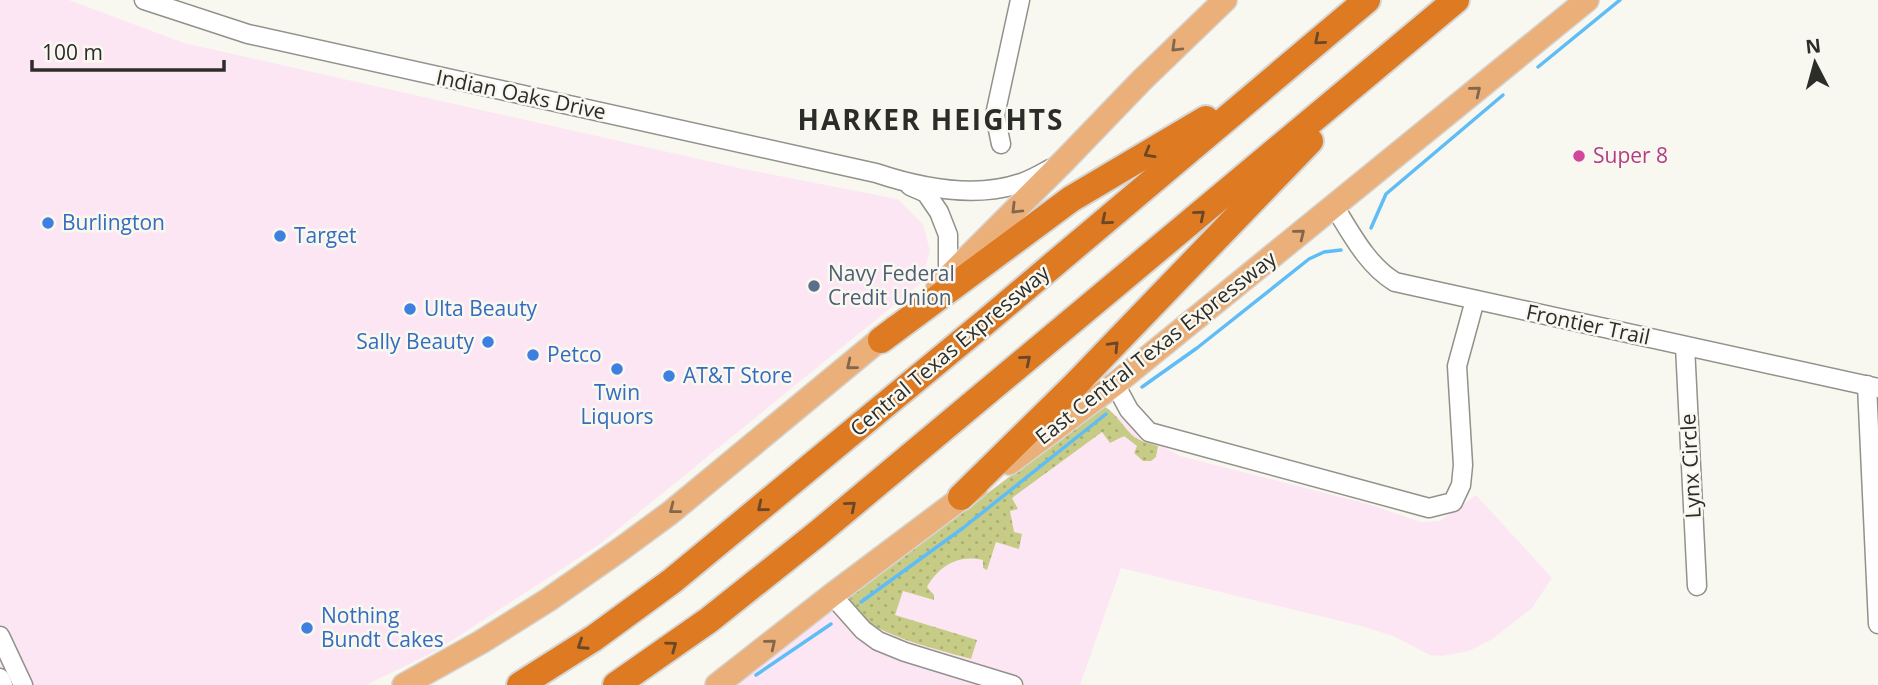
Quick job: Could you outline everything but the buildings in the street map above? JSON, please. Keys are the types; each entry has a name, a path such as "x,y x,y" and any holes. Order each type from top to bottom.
{"highway":[{"name":"Central Texas Expressway","path":"520,685 594,638 672,581 983,324 1367,0"},
{"path":"616,685 709,620 817,534 1456,0"},
{"path":"881,340 1071,199 1271,81"},
{"path":"961,497 1075,386 1311,141 1337,100"}],"main road":[{"path":"404,685 481,642 621,549 670,513 881,340 948,277 1142,80 1225,0"},
{"name":"East Central Texas Expressway","path":"717,685 961,497 1115,384 1587,0"}],"street":[{"name":"Indian Oaks Drive","path":"144,0 248,34 876,173 901,181"},
{"path":"1001,144 995,115 1020,0"},
{"path":"901,181 961,191 984,190 1021,183 1063,162"},
{"path":"901,181 926,193 939,212 948,235 948,277"},
{"name":"Frontier Trail","path":"1334,206 1366,256 1384,275 1395,282 1872,386"},
{"path":"1115,384 1129,410 1149,432 1429,508 1453,502 1461,485 1463,466 1457,366 1475,300"},
{"name":"Lynx Circle","path":"1685,346 1697,586"},
{"path":"1872,386 1878,624"},
{"path":"832,595 863,630 878,641 1013,685"},
{"path":"0,636 23,685"},
{"path":"0,678 3,685"}],"shaded area":[{"path":"0,0 69,0 184,43 739,168 897,199 923,224 930,251 921,283 600,544 436,651 366,685 0,685"},
{"path":"1104,406 1151,440 1180,456 1368,504 1421,522 1440,521 1476,495 1552,578 1532,608 1491,640 1469,651 1442,656 1430,655 1393,636 1361,626 1121,568 1080,685 726,685"}],"green space":[{"path":"1104,406 1134,437 1158,446 1156,457 1151,461 1143,461 1134,453 1137,446 1124,436 1110,443 1102,432 1012,498 1018,509 1010,511 1014,532 1022,534 1019,549 996,542 987,570 983,568 983,560 965,559 950,563 937,573 927,587 934,595 934,600 903,591 895,615 977,640 971,659 894,635 866,621 857,612 849,597"}],"waterway":[{"path":"1538,67 1620,0"},
{"path":"1371,228 1386,194 1503,95"},
{"path":"1142,387 1197,348 1309,259 1324,252 1341,250"},
{"path":"861,602 963,528 1106,414"},
{"path":"756,675 831,624"}],"place":[{"name":"Super 8","path":"1579,156"},
{"name":"Burlington","path":"48,223"},
{"name":"Target","path":"280,236"},
{"name":"Navy Federal Credit Union","path":"814,286"},
{"name":"Ulta Beauty","path":"410,309"},
{"name":"Sally Beauty","path":"488,342"},
{"name":"Petco","path":"533,355"},
{"name":"Twin Liquors","path":"617,369"},
{"name":"AT&T Store","path":"669,376"},
{"name":"Nothing Bundt Cakes","path":"307,628"}],"district":[{"name":"HARKER HEIGHTS","path":"931,120"}]}
